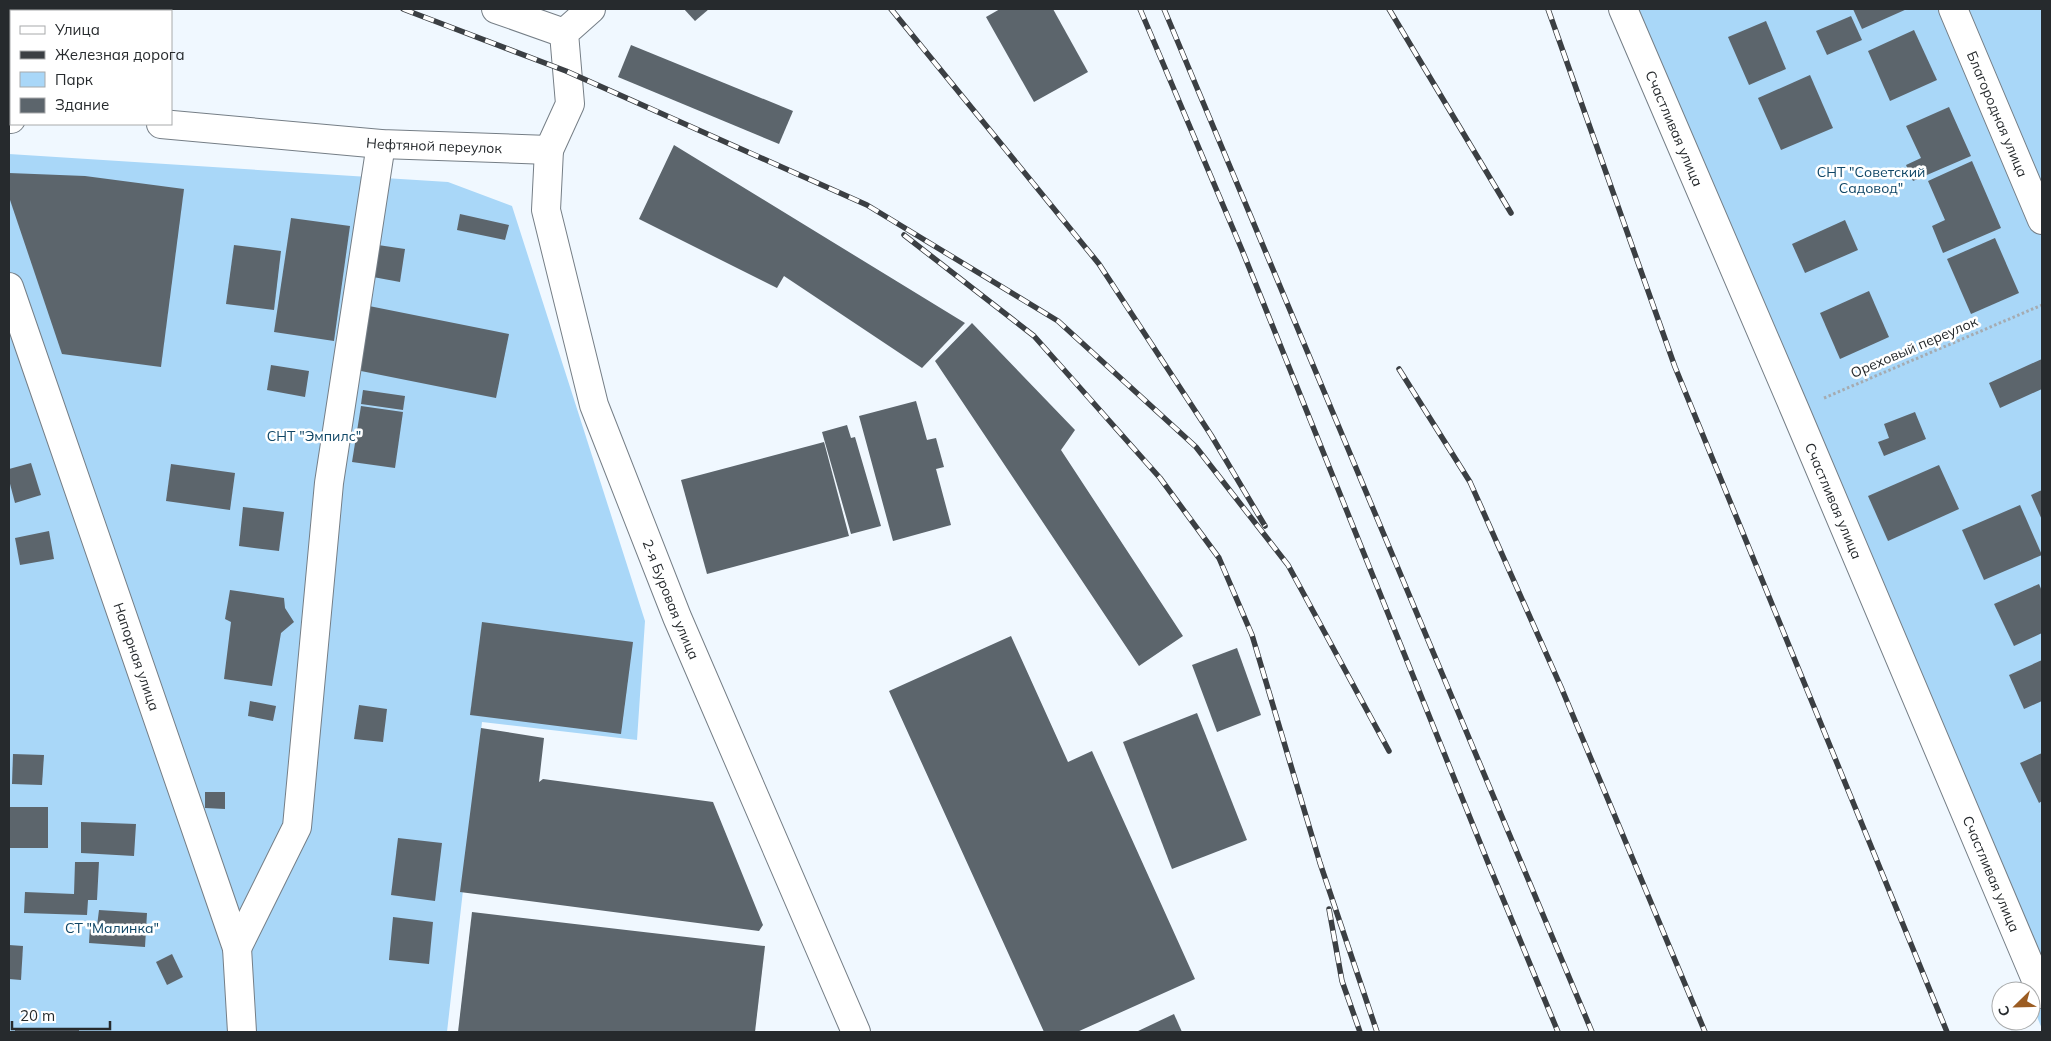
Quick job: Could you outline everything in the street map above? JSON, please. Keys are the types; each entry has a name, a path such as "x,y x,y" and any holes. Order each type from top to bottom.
{"street":[{"path":"496,9 564,33"},
{"path":"564,33 591,9"},
{"name":"Счастливая улица","path":"1622,9 1795,410 2042,994"},
{"name":"Благородная улица","path":"1953,9 2042,220"},
{"path":"549,150 570,104 564,33"},
{"name":"Нефтяной переулок","path":"172,125 381,144 549,150"},
{"path":"237,948 298,827 329,483 381,144"},
{"name":"2-я Буровая улица","path":"549,150 546,210 594,405 677,617 856,1032"},
{"name":"Напорная улица","path":"9,287 237,948 242,1032"}],"path":[{"name":"Ореховый переулок","path":"1795,410 2042,305"}],"green space":[{"name":"СНТ \"Советский Садовод\"","path":"1612,9 2042,9 2042,1029 2041,981 2027,981"},
{"name":"СНТ \"Эмпилс\"","path":"9,154 448,182 512,206 645,621 637,740 482,722 447,1032 9,1032"}],"building":[{"path":"684,9 709,9 695,21"},
{"path":"1000,9 1053,9 1088,72 1034,102 986,17"},
{"path":"1853,9 1907,9 1862,29"},
{"path":"1851,16 1862,40 1827,55 1816,31"},
{"path":"1766,21 1786,69 1749,85 1728,37"},
{"path":"1914,30 1937,80 1890,101 1868,51"},
{"path":"631,45 793,111 779,144 618,77"},
{"path":"1810,75 1833,128 1781,150 1758,98"},
{"path":"1949,107 1971,156 1913,181 1906,165 1921,158 1906,126"},
{"path":"674,145 965,323 922,368 784,276 777,288 639,219"},
{"path":"1972,161 2001,228 1943,253 1932,226 1945,220 1928,181"},
{"path":"9,173 85,176 184,189 161,367 62,354 9,197"},
{"path":"460,214 509,225 505,240 457,230"},
{"path":"291,218 350,226 334,341 274,332"},
{"path":"1845,220 1858,250 1805,273 1792,244"},
{"path":"1995,238 2019,293 1971,314 1947,259"},
{"path":"234,245 281,251 274,310 226,304"},
{"path":"378,245 405,249 400,282 373,277"},
{"path":"1869,291 1889,337 1840,359 1820,313"},
{"path":"369,306 509,334 496,398 356,370"},
{"path":"972,323 1075,430 1061,450 1183,636 1139,666 935,361"},
{"path":"2042,359 2042,389 2000,408 1989,383"},
{"path":"271,365 309,371 305,397 267,390"},
{"path":"363,390 405,396 403,410 361,404"},
{"path":"916,401 927,440 936,438 944,467 936,469 951,525 893,541 859,416"},
{"path":"361,406 403,412 395,468 352,462"},
{"path":"1915,412 1926,439 1884,456 1878,442 1889,438 1884,424"},
{"path":"847,425 851,438 855,437 881,526 851,534 822,432"},
{"path":"824,442 849,536 707,574 681,480"},
{"path":"31,463 41,495 15,503 9,480 9,469"},
{"path":"171,464 235,473 230,510 166,501"},
{"path":"1939,465 1959,509 1888,541 1868,496"},
{"path":"2042,490 2042,520 2031,495"},
{"path":"2020,505 2042,555 1984,580 1962,530"},
{"path":"243,507 284,512 279,551 239,546"},
{"path":"49,531 54,559 20,565 15,538"},
{"path":"2039,584 2042,591 2042,633 2014,646 1994,604"},
{"path":"230,590 284,598 285,608 294,622 281,633 272,686 224,679 231,622 225,619"},
{"path":"482,622 633,642 621,734 470,715"},
{"path":"1011,636 1068,762 1092,751 1195,979 1077,1032 1044,1032 889,691"},
{"path":"1237,648 1261,715 1217,732 1192,665"},
{"path":"2042,660 2042,701 2024,709 2009,675"},
{"path":"250,701 276,706 273,721 248,716"},
{"path":"359,705 387,709 383,742 354,739"},
{"path":"1197,713 1247,840 1172,869 1123,742"},
{"path":"481,728 544,738 539,782 543,779 713,802 763,925 759,931 460,892"},
{"path":"2042,753 2042,801 2039,803 2020,763"},
{"path":"13,754 44,755 42,785 12,784"},
{"path":"205,792 225,792 225,809 205,808"},
{"path":"9,807 48,807 48,848 9,848"},
{"path":"81,822 136,824 134,856 81,853"},
{"path":"398,838 442,843 435,901 391,895"},
{"path":"75,862 99,862 97,900 88,900 87,915 24,913 25,892 74,894"},
{"path":"99,910 147,913 145,947 89,943 90,926 97,926"},
{"path":"472,912 765,946 755,1032 458,1032"},
{"path":"393,917 433,922 429,964 389,960"},
{"path":"9,945 23,946 21,980 9,979"},
{"path":"172,954 183,977 167,985 156,962"},
{"path":"1174,1014 1182,1032 1136,1032"},
{"path":"15,1029 79,1029 79,1032 15,1032"}],"railway":[{"path":"403,9 566,71 867,205 1058,321 1196,447 1288,565 1389,751"},
{"path":"891,9 1099,264 1211,435 1265,526"},
{"path":"1140,9 1242,250 1558,1032"},
{"path":"1164,9 1592,1032"},
{"path":"1389,9 1511,213"},
{"path":"1548,9 1675,367 1947,1032"},
{"path":"904,235 1034,336 1160,478 1219,558 1252,635 1320,863 1377,1032"},
{"path":"1399,369 1470,482 1561,687 1705,1032"},
{"path":"1329,909 1342,981 1360,1032"}],"park label":[{"name":"СТ \"Малинка\"","path":"112,928"}]}
